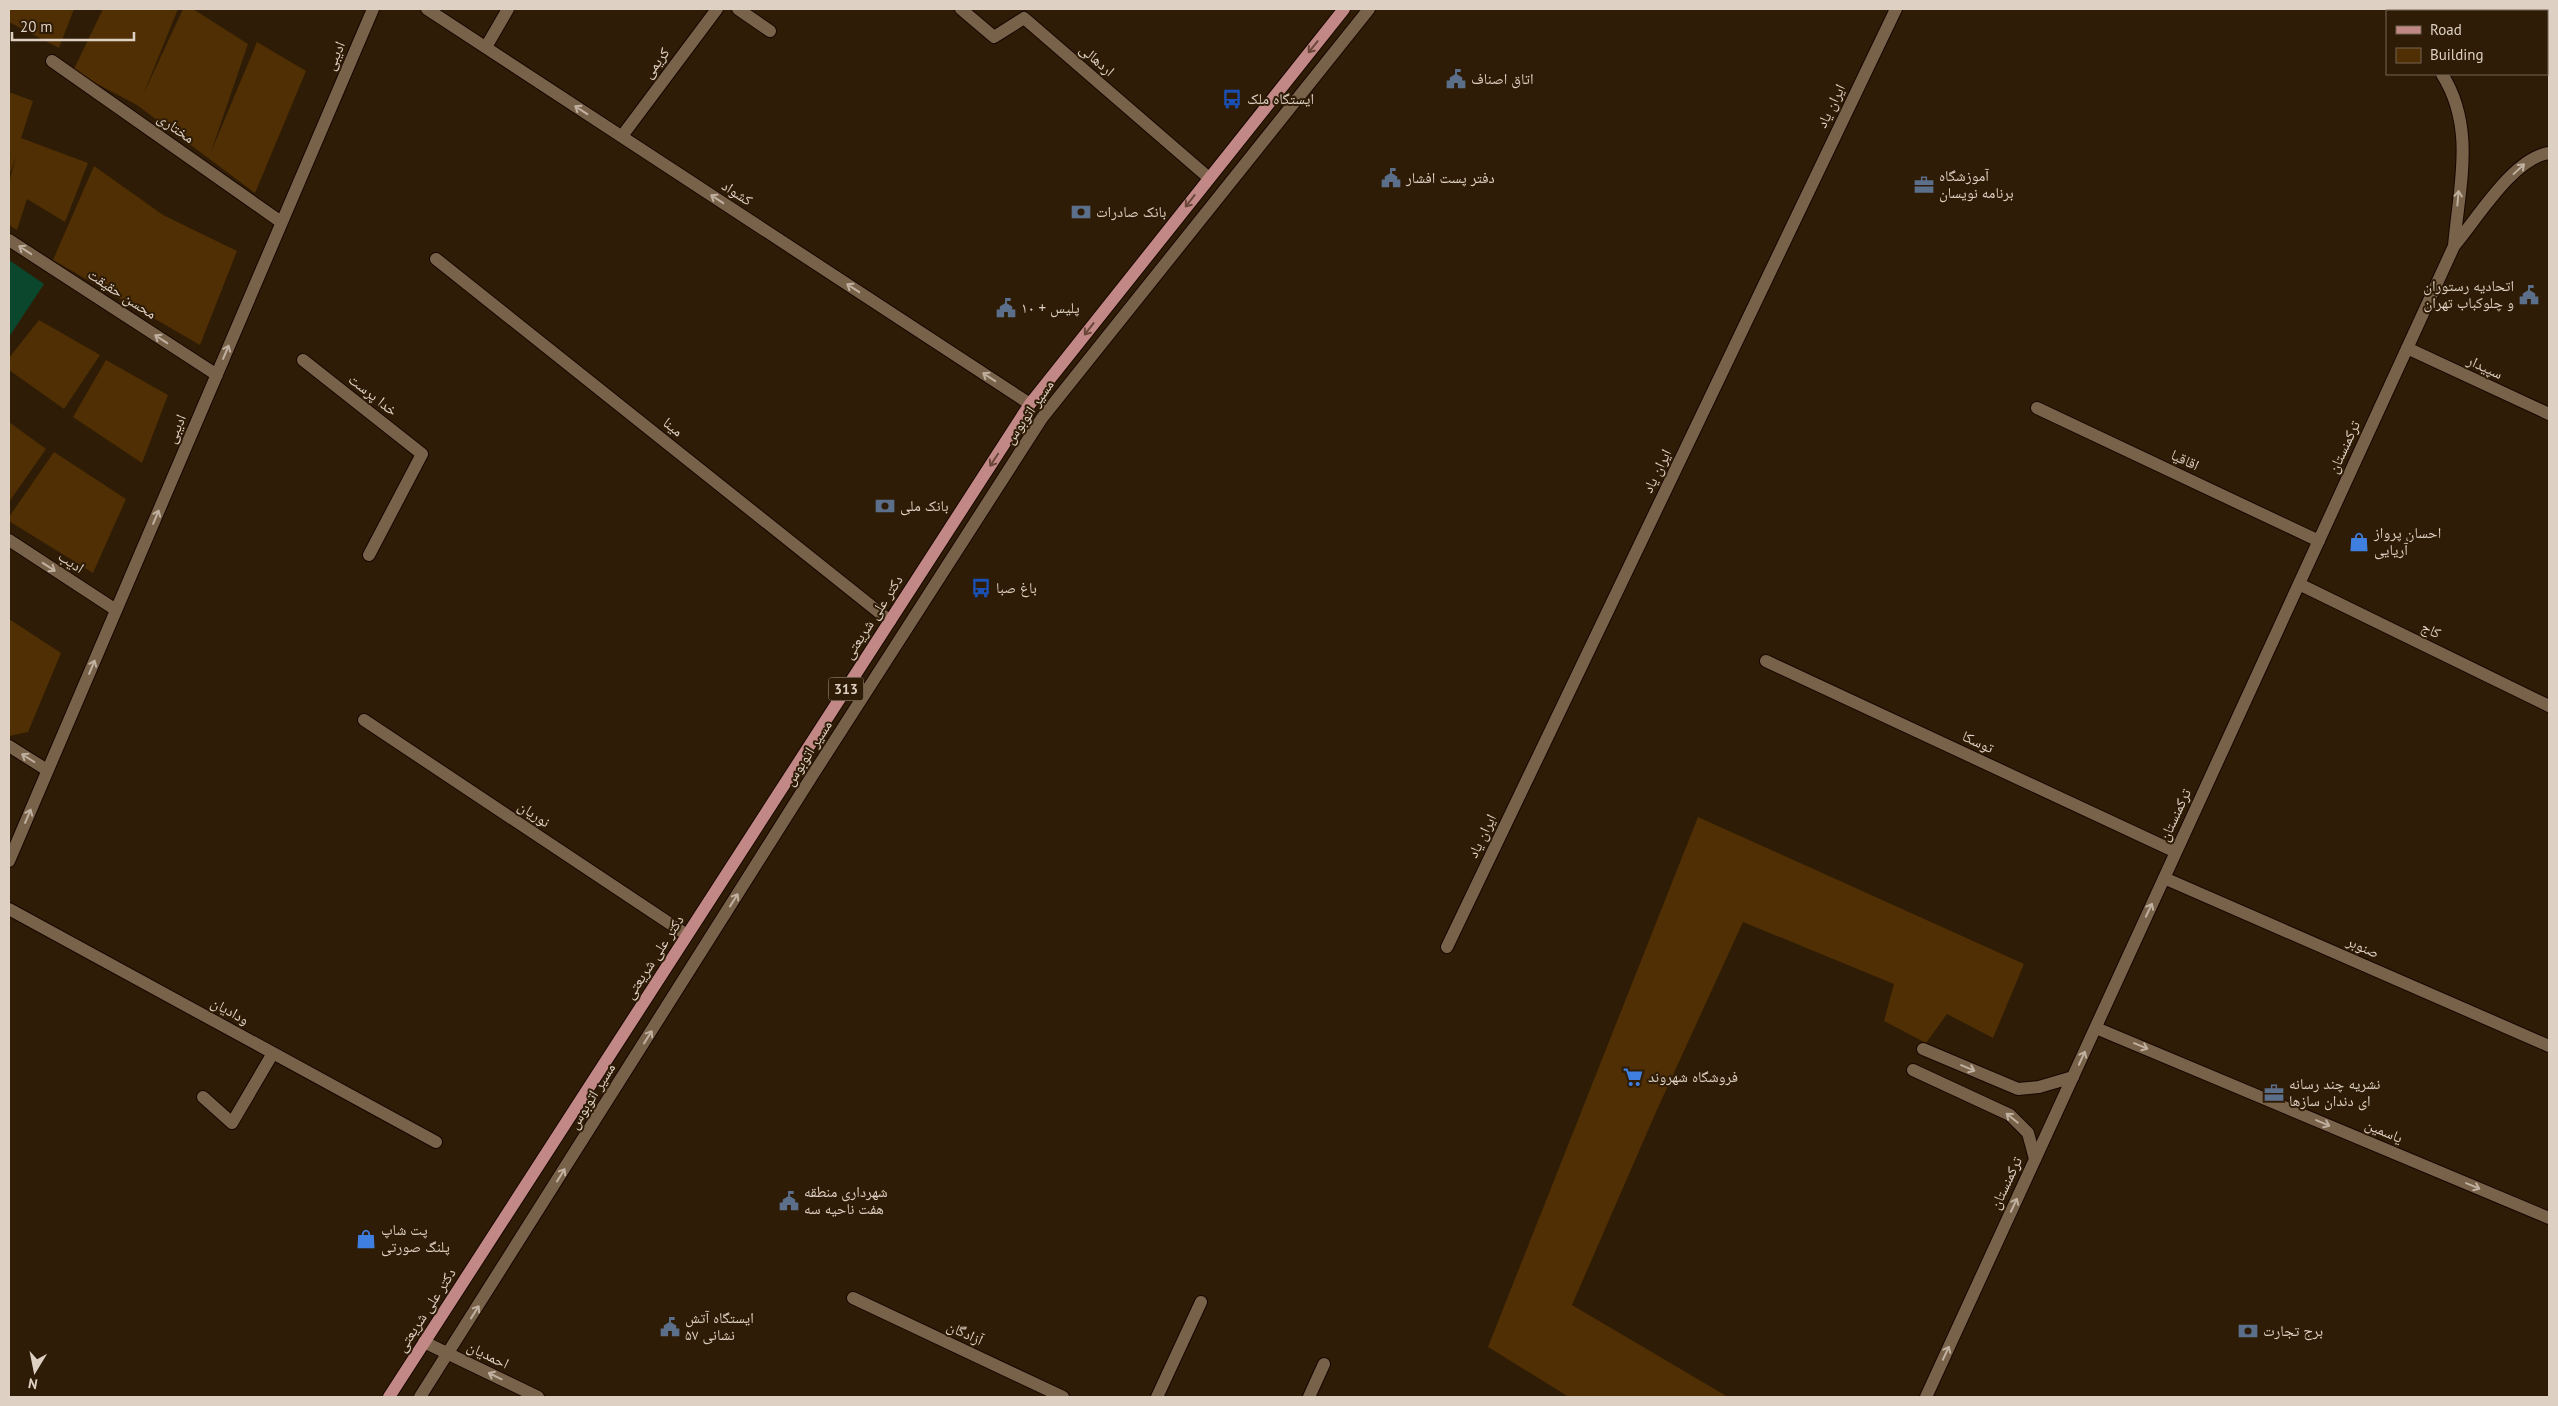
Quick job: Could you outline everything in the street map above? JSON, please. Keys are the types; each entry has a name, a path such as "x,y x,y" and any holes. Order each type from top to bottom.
{"main road":[{"name":"دکتر علی شریعتی","path":"389,1397 1030,404 1344,9"}],"street":[{"name":"ادیبی","path":"9,861 373,9"},
{"name":"کشواد","path":"427,9 1030,404"},
{"path":"486,47 508,9"},
{"name":"کریمی","path":"622,136 717,9"},
{"path":"738,9 770,31"},
{"name":"اردهالی","path":"961,9 994,37 1024,18 1209,178"},
{"name":"مسیر اتوبوس","path":"420,1397 449,1354 812,776 1042,418 1369,9"},
{"name":"ایران یاد","path":"1447,947 1896,9"},
{"name":"مختاری","path":"52,61 281,222"},
{"path":"2443,75 2458,102 2462,122 2462,164 2454,246"},
{"path":"2454,246 2524,164 2542,154 2549,153"},
{"name":"محسن حقیقت","path":"9,240 216,375"},
{"name":"ترکمنستان","path":"1926,1397 2454,246"},
{"name":"مینا","path":"436,259 890,621"},
{"name":"سپیدار","path":"2407,348 2549,414"},
{"name":"خدا پرست","path":"304,360 422,454 368,555"},
{"name":"اقاقیا","path":"2037,408 2319,541"},
{"name":"ادیب","path":"9,540 116,610"},
{"name":"کاج","path":"2299,584 2549,706"},
{"name":"توسکا","path":"1766,661 2176,852"},
{"name":"نوریان","path":"364,720 687,935"},
{"path":"9,746 47,770"},
{"name":"صنوبر","path":"2164,878 2549,1046"},
{"name":"ودادیان","path":"9,909 436,1142"},
{"name":"یاسمین","path":"2096,1028 2549,1218"},
{"path":"1924,1049 2018,1089 2039,1087 2073,1077"},
{"path":"203,1097 232,1122 273,1053"},
{"path":"1913,1070 2010,1115 2028,1133 2035,1159"},
{"name":"آزادگان","path":"853,1298 1063,1397"},
{"path":"1157,1397 1201,1302"},
{"name":"احمدیان","path":"424,1342 538,1397"},
{"path":"1309,1397 1324,1364"}],"green space":[{"path":"9,260 44,284 9,337"}],"building":[{"path":"9,9 74,9 59,48 9,22"},
{"path":"103,9 178,9 143,95 183,9 193,9 248,44 211,152 257,42 306,71 255,193 137,105 73,71"},
{"path":"9,92 33,101 21,138 88,163 65,222 27,199 17,230 9,225 9,182 16,157 9,176"},
{"path":"94,166 163,215 237,251 200,345 53,260"},
{"path":"39,320 100,355 64,409 9,370 9,358"},
{"path":"106,360 168,395 142,463 73,417"},
{"path":"9,422 46,449 9,502"},
{"path":"54,452 126,499 93,573 9,521 9,517"},
{"path":"9,619 61,653 28,732 9,736"},
{"name":"فروشگاه شهروند","path":"1698,817 2024,964 1993,1038 1947,1014 1926,1043 1884,1021 1894,984 1743,922 1656,1112 1572,1305 1728,1397 1569,1397 1488,1347"}],"place":[{"name":"اتاق اصناف","path":"1456,79"},
{"name":"ایستگاه ملک","path":"1232,99"},
{"name":"دفتر پست افشار","path":"1391,178"},
{"name":"آموزشگاه برنامه نویسان","path":"1924,185"},
{"name":"بانک صادرات","path":"1081,212"},
{"name":"اتحادیه رستوران و چلوکباب تهران","path":"2529,295"},
{"name":"پلیس + ۱۰","path":"1006,308"},
{"name":"بانک ملی","path":"885,506"},
{"name":"احسان پرواز آریایی","path":"2359,542"},
{"name":"باغ صبا","path":"981,588"},
{"name":"فروشگاه شهروند","path":"1633,1077"},
{"name":"نشریه چند رسانه ای دندان سازها","path":"2274,1093"},
{"name":"شهرداری منطقه هفت ناحیه سه","path":"789,1201"},
{"name":"پت شاپ پلنگ صورتی","path":"366,1239"},
{"name":"ایستگاه آتش نشانی ۵۷","path":"670,1327"},
{"name":"برج تجارت","path":"2248,1331"}]}
